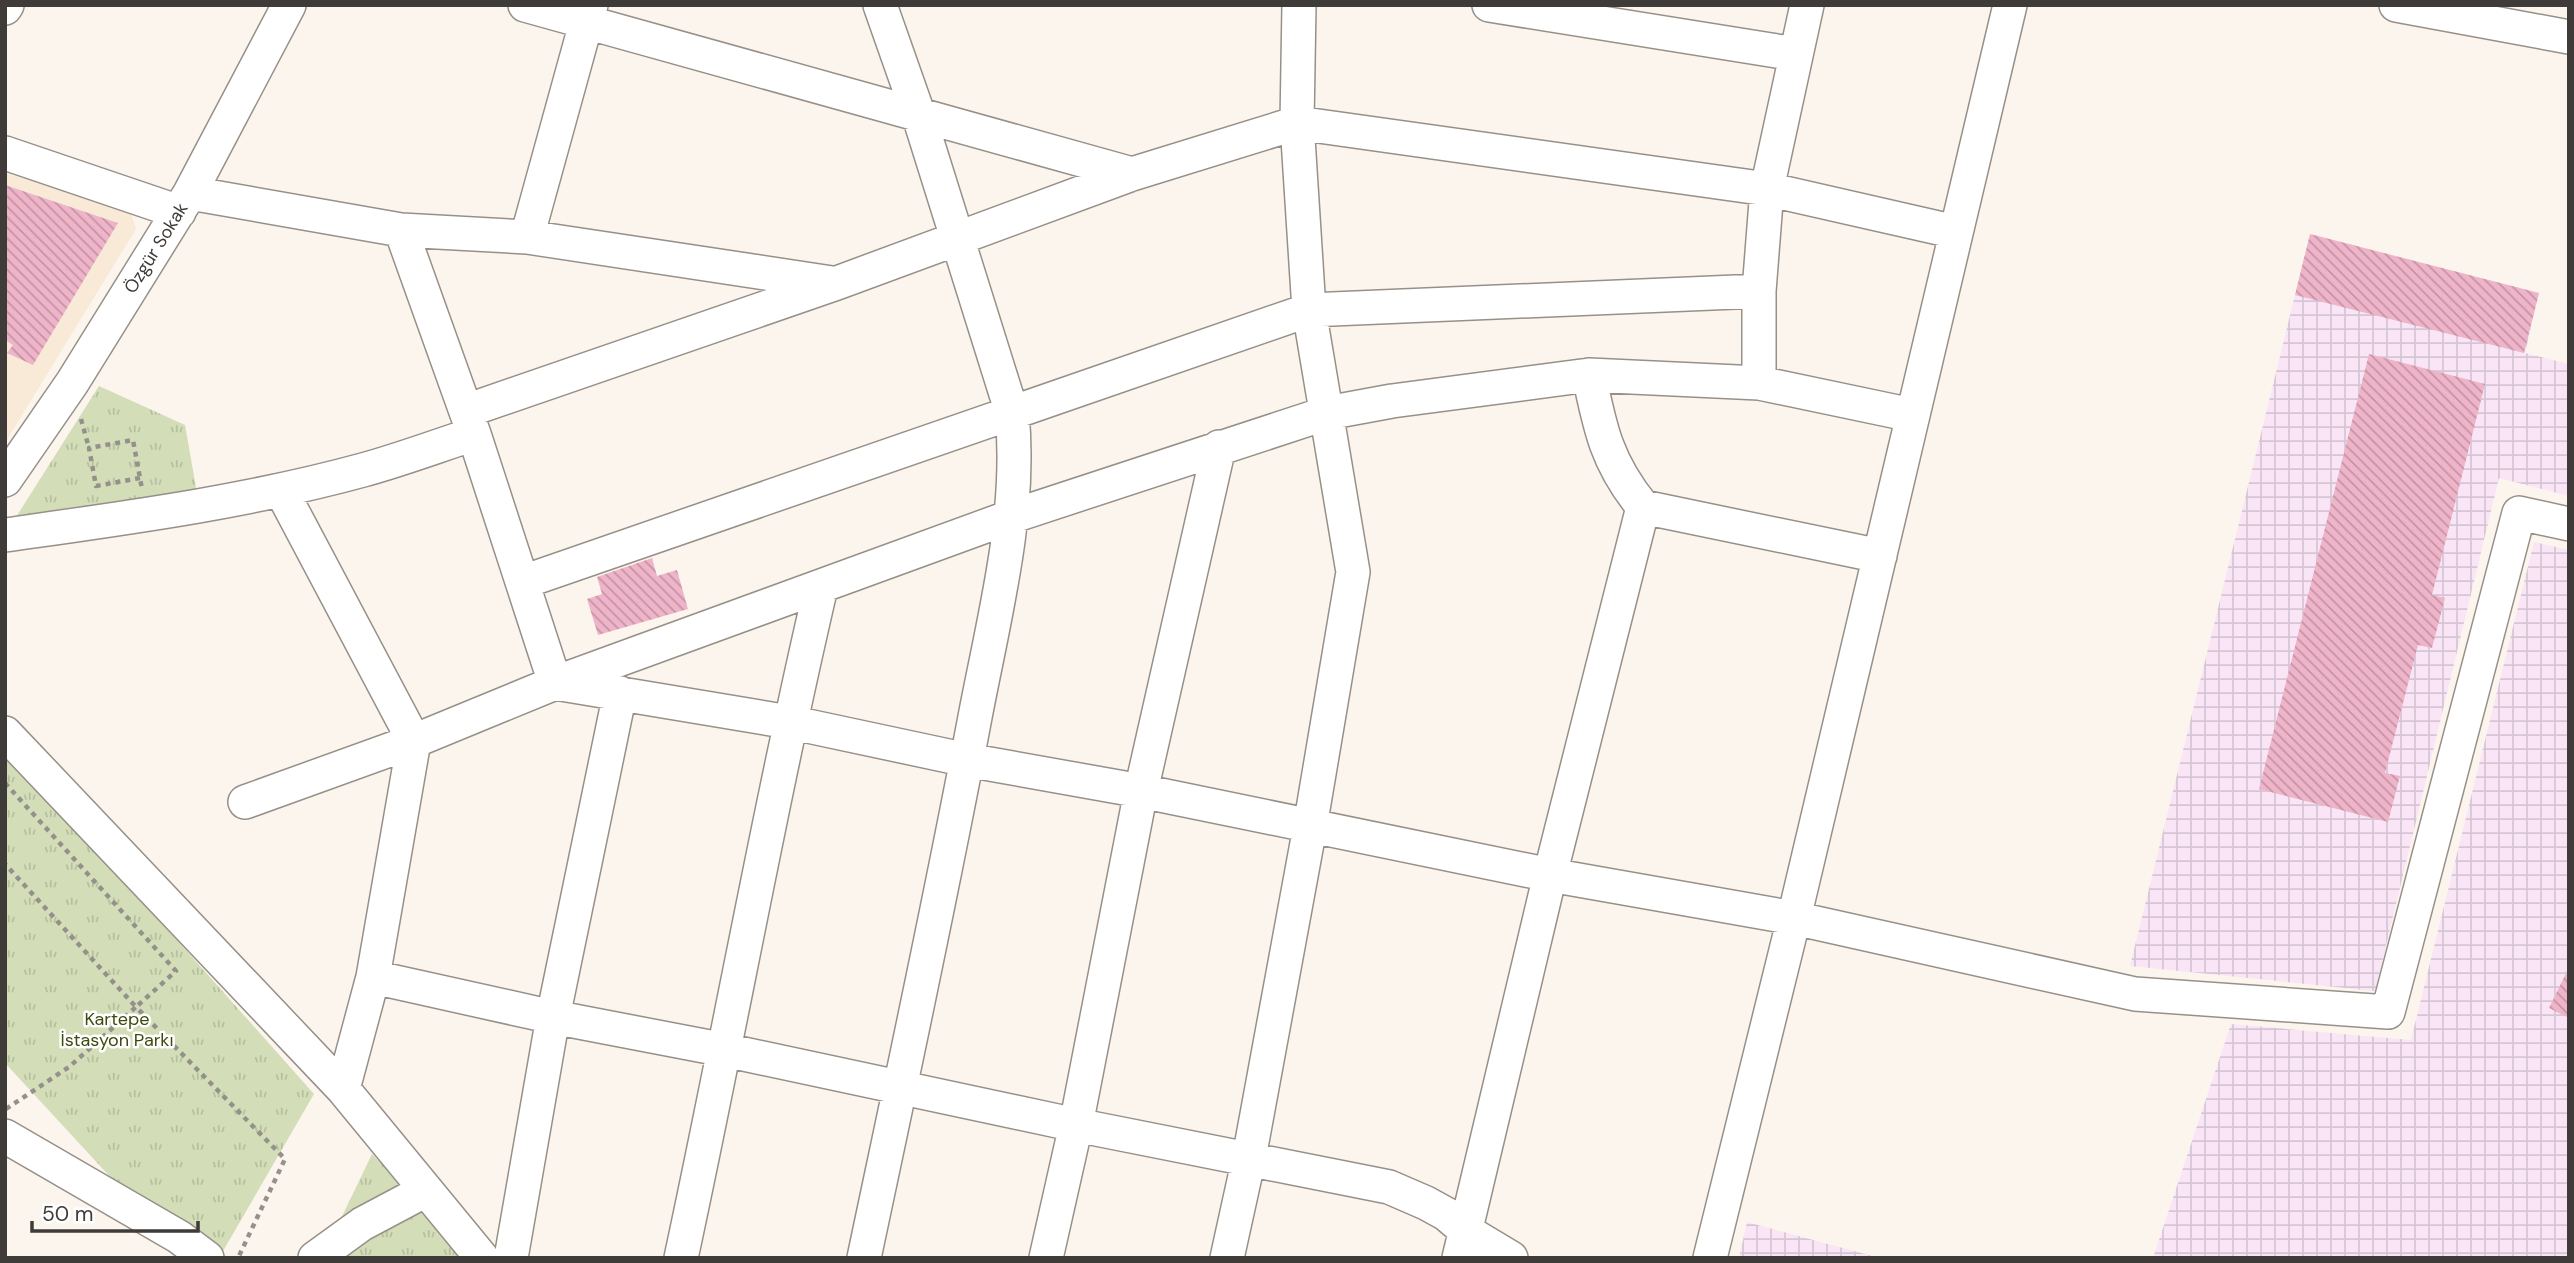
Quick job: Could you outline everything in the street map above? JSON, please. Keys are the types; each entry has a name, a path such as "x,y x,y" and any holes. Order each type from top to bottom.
{"street":[{"name":"Özgür Sokak","path":"5,480 72,383 184,202 289,5"},
{"path":"525,5 589,14 1132,174"},
{"path":"864,1258 967,760 1004,564 1016,464 1013,413 918,113 880,5"},
{"path":"1227,1258 1249,1158 1310,827 1353,572 1309,310 1297,123 1299,5"},
{"path":"1489,5 1796,54"},
{"path":"1759,383 1759,291 1767,189 1807,5"},
{"path":"1710,1258 1794,918 2010,5"},
{"path":"2396,5 2569,37"},
{"path":"527,237 589,14"},
{"path":"5,535 145,515 281,490 364,470 470,422 837,283 1132,174 1297,123 1767,189 1956,232"},
{"path":"5,153 184,202 401,230 527,237 837,283"},
{"path":"401,230 470,422 555,683"},
{"path":"523,582 1309,310 1759,291"},
{"path":"245,802 414,741 555,683 1010,517 1326,413 1392,401 1590,374 1759,383 1912,415"},
{"path":"1590,374 1608,450 1618,473 1643,507 1880,556"},
{"path":"1046,1258 1076,1125 1141,791 1219,447"},
{"path":"281,490 414,741 373,977 343,1089"},
{"path":"1463,1244 1550,875 1643,507"},
{"path":"555,683 789,722 967,760 1141,791 1550,875 1794,918 2135,994 2388,1012 2519,513 2569,524"},
{"path":"681,1258 789,722 821,587"},
{"path":"511,1258 553,1017 620,692"},
{"path":"5,733 343,1089 482,1258"},
{"path":"373,977 553,1017 1389,1187 1446,1214 1463,1244 1511,1258"},
{"path":"5,1136 179,1237 207,1258"},
{"path":"315,1258 362,1224 426,1190"}],"path":[{"path":"133,440 140,478 96,486 89,448 133,440"},
{"path":"5,783 176,971 69,1067 5,1110"},
{"path":"5,864 136,1007 285,1159 238,1258"}],"shaded area":[{"path":"5,173 130,210 136,229 5,443"},
{"path":"2310,234 2539,293 2525,353 2569,364 2569,496 2499,478 2375,991 2130,966"},
{"path":"2534,542 2569,550 2569,1258 2153,1258 2231,1024 2411,1040"},
{"path":"1747,1222 1880,1258 1739,1258"}],"green space":[{"path":"99,386 185,425 197,493 11,525"},
{"name":"Kartepe İstasyon Parkı","path":"5,747 314,1094 219,1258 185,1258 5,1063"},
{"path":"372,1154 471,1258 322,1258"}],"building":[{"path":"5,185 118,223 33,365 7,353 13,345 5,340"},
{"path":"2310,234 2539,293 2524,353 2295,295"},
{"path":"2369,354 2485,384 2432,595 2445,598 2432,648 2418,645 2385,773 2400,776 2388,822 2259,789"},
{"path":"652,558 657,576 677,570 688,609 598,635 587,599 602,594 597,577"},
{"path":"2569,967 2569,1018 2549,1008"}]}
